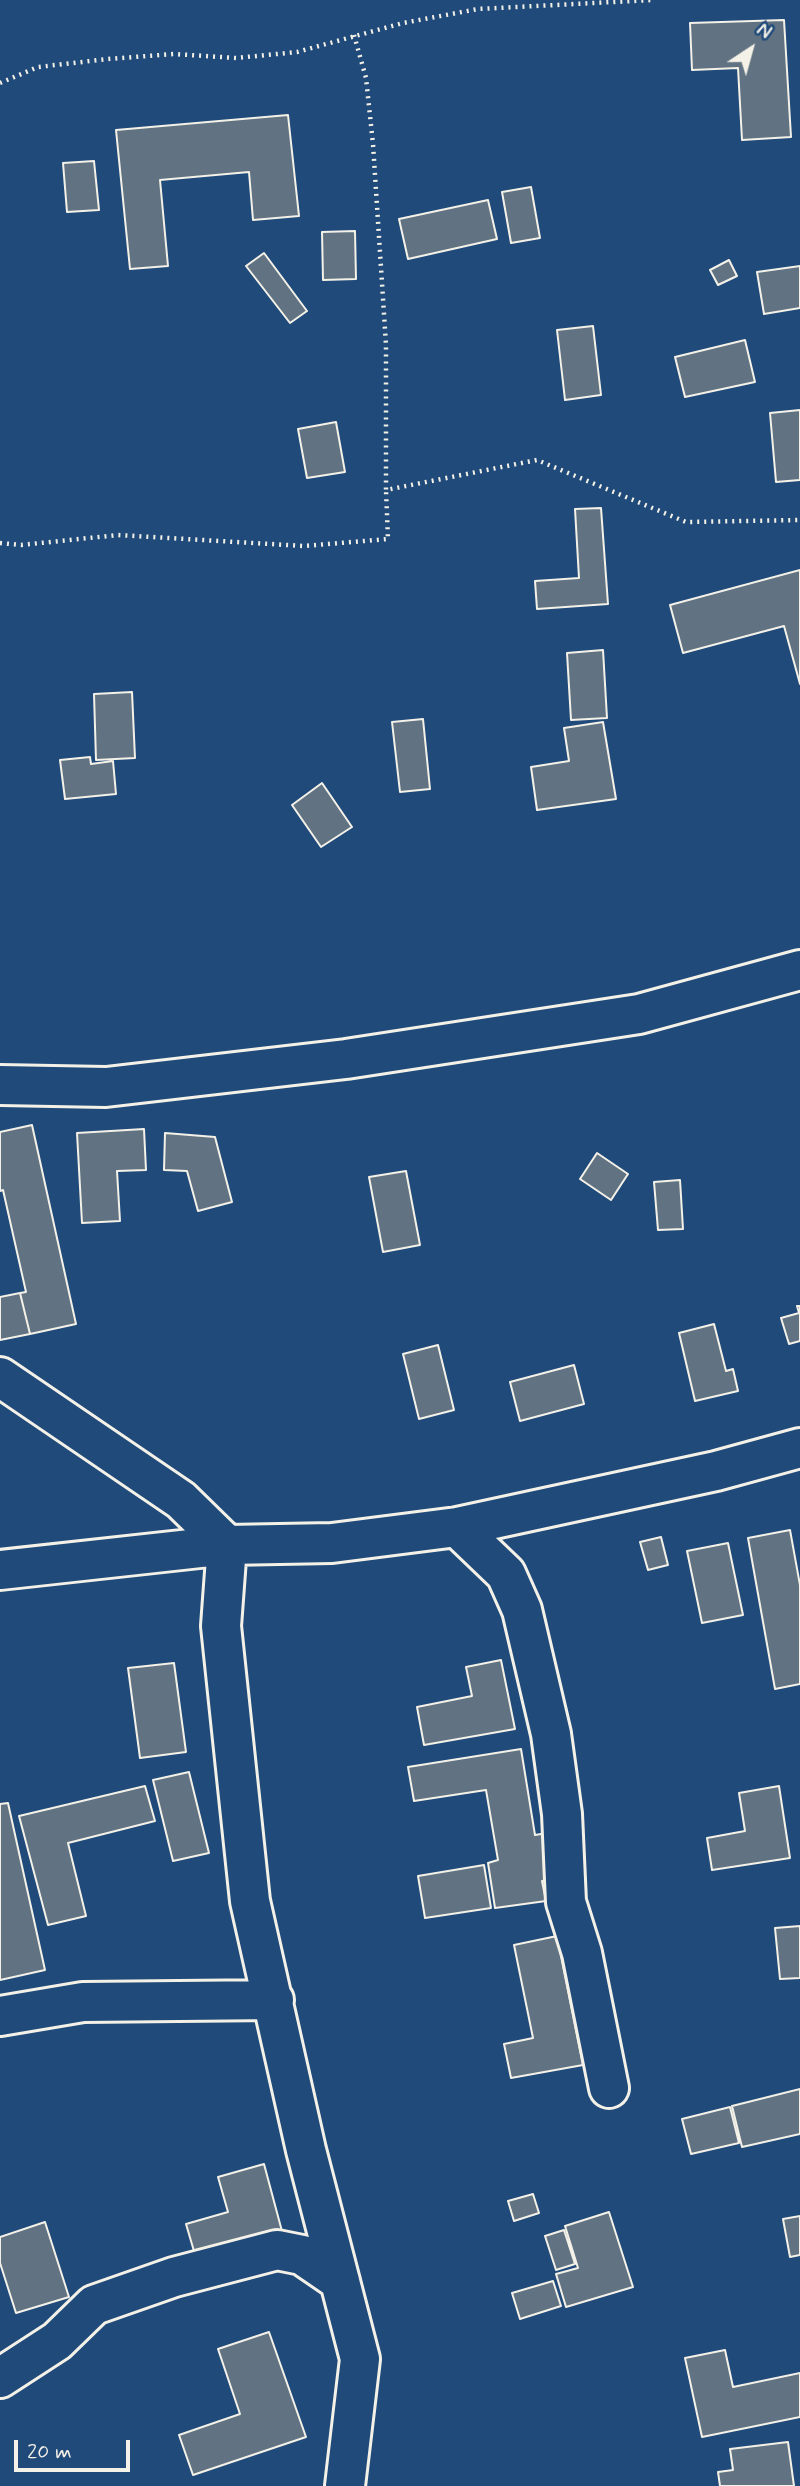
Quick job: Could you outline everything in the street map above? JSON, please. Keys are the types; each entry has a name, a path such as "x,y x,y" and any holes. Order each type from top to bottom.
{"street":[{"path":"0,1085 106,1087 346,1059 639,1014 800,970"},
{"path":"0,1377 181,1500 227,1545 221,1626 230,1731 250,1900 306,2150 360,2359 345,2486"},
{"path":"0,1570 227,1545 332,1543 457,1527 716,1471 800,1448"},
{"path":"457,1527 506,1574 522,1610 551,1734 562,1814 566,1902 582,1953 609,2088"},
{"path":"0,2016 83,2002 274,2000"},
{"path":"0,2378 57,2341 94,2305 174,2277 278,2250 302,2255 340,2281"}],"path":[{"path":"0,83 38,67 174,54 236,58 297,52 354,35 478,9 652,0"},
{"path":"0,542 21,545 118,535 304,546 388,539 386,345 373,144 366,78 354,35"},
{"path":"386,490 537,460 686,522 800,520"}],"building":[{"path":"784,20 791,137 742,140 738,68 692,70 690,23"},
{"path":"288,115 299,216 253,220 249,172 160,180 168,266 130,269 116,130"},
{"path":"94,161 99,210 67,212 63,163"},
{"path":"531,187 540,238 511,243 502,192"},
{"path":"488,200 497,239 408,259 399,219"},
{"path":"355,231 356,279 323,280 322,232"},
{"path":"264,253 307,311 290,323 246,266"},
{"path":"729,260 737,276 718,285 710,270"},
{"path":"800,266 800,308 764,314 757,272"},
{"path":"593,326 601,395 565,400 557,330"},
{"path":"745,340 755,382 685,397 675,357"},
{"path":"800,410 800,480 776,482 770,413"},
{"path":"336,422 345,472 307,478 298,429"},
{"path":"601,508 608,604 537,609 535,581 579,578 575,509"},
{"path":"800,570 800,684 784,626 683,653 670,605"},
{"path":"603,650 607,718 571,720 567,653"},
{"path":"132,692 135,758 96,760 94,694"},
{"path":"423,719 430,789 400,792 392,722"},
{"path":"603,722 616,799 537,810 531,767 569,761 564,728"},
{"path":"90,757 91,764 113,761 116,794 65,799 60,760"},
{"path":"322,783 352,827 321,847 292,805"},
{"path":"32,1125 76,1324 30,1334 20,1293 26,1292 3,1190 0,1191 0,1132"},
{"path":"144,1129 146,1170 117,1171 120,1221 82,1223 77,1133"},
{"path":"165,1133 215,1137 232,1202 198,1211 187,1171 164,1170"},
{"path":"597,1153 628,1174 611,1200 580,1179"},
{"path":"406,1171 420,1245 383,1252 369,1177"},
{"path":"680,1180 683,1229 658,1230 654,1182"},
{"path":"20,1293 30,1334 0,1340 0,1297"},
{"path":"797,1306 800,1306 800,1341 789,1344 781,1318 799,1313"},
{"path":"714,1324 726,1371 733,1369 738,1391 695,1401 679,1333"},
{"path":"438,1345 454,1410 419,1419 403,1354"},
{"path":"574,1365 584,1404 520,1421 510,1382"},
{"path":"790,1530 800,1585 800,1684 775,1689 748,1538"},
{"path":"661,1537 668,1565 648,1570 640,1542"},
{"path":"728,1543 743,1615 702,1623 687,1551"},
{"path":"501,1660 515,1729 424,1745 417,1707 472,1696 466,1667"},
{"path":"174,1663 186,1752 140,1758 128,1668"},
{"path":"521,1749 535,1835 547,1833 555,1879 542,1881 546,1901 495,1908 488,1863 498,1860 486,1790 414,1801 408,1767"},
{"path":"189,1772 209,1853 173,1861 153,1780"},
{"path":"145,1786 155,1821 68,1843 86,1916 48,1925 19,1816"},
{"path":"779,1786 790,1858 712,1870 707,1838 745,1831 739,1793"},
{"path":"8,1803 45,1970 0,1980 0,1804"},
{"path":"484,1865 491,1908 425,1918 418,1876"},
{"path":"800,1926 800,1978 780,1979 775,1928"},
{"path":"557,1936 583,2065 511,2078 504,2044 533,2038 514,1945"},
{"path":"800,2089 800,2134 742,2147 732,2106"},
{"path":"730,2107 739,2143 691,2154 682,2119"},
{"path":"264,2164 283,2235 196,2258 186,2224 228,2212 218,2177"},
{"path":"533,2194 539,2213 514,2221 508,2201"},
{"path":"609,2212 633,2287 566,2307 556,2274 578,2268 565,2226"},
{"path":"800,2216 800,2255 790,2257 783,2219"},
{"path":"45,2222 69,2297 16,2313 0,2263 0,2237"},
{"path":"564,2230 575,2264 556,2270 545,2236"},
{"path":"553,2281 561,2306 520,2319 512,2293"},
{"path":"269,2332 306,2437 193,2475 179,2435 240,2414 218,2349"},
{"path":"725,2350 733,2387 800,2373 800,2417 702,2437 685,2358"},
{"path":"788,2442 794,2486 720,2486 718,2472 733,2470 730,2449"}]}
